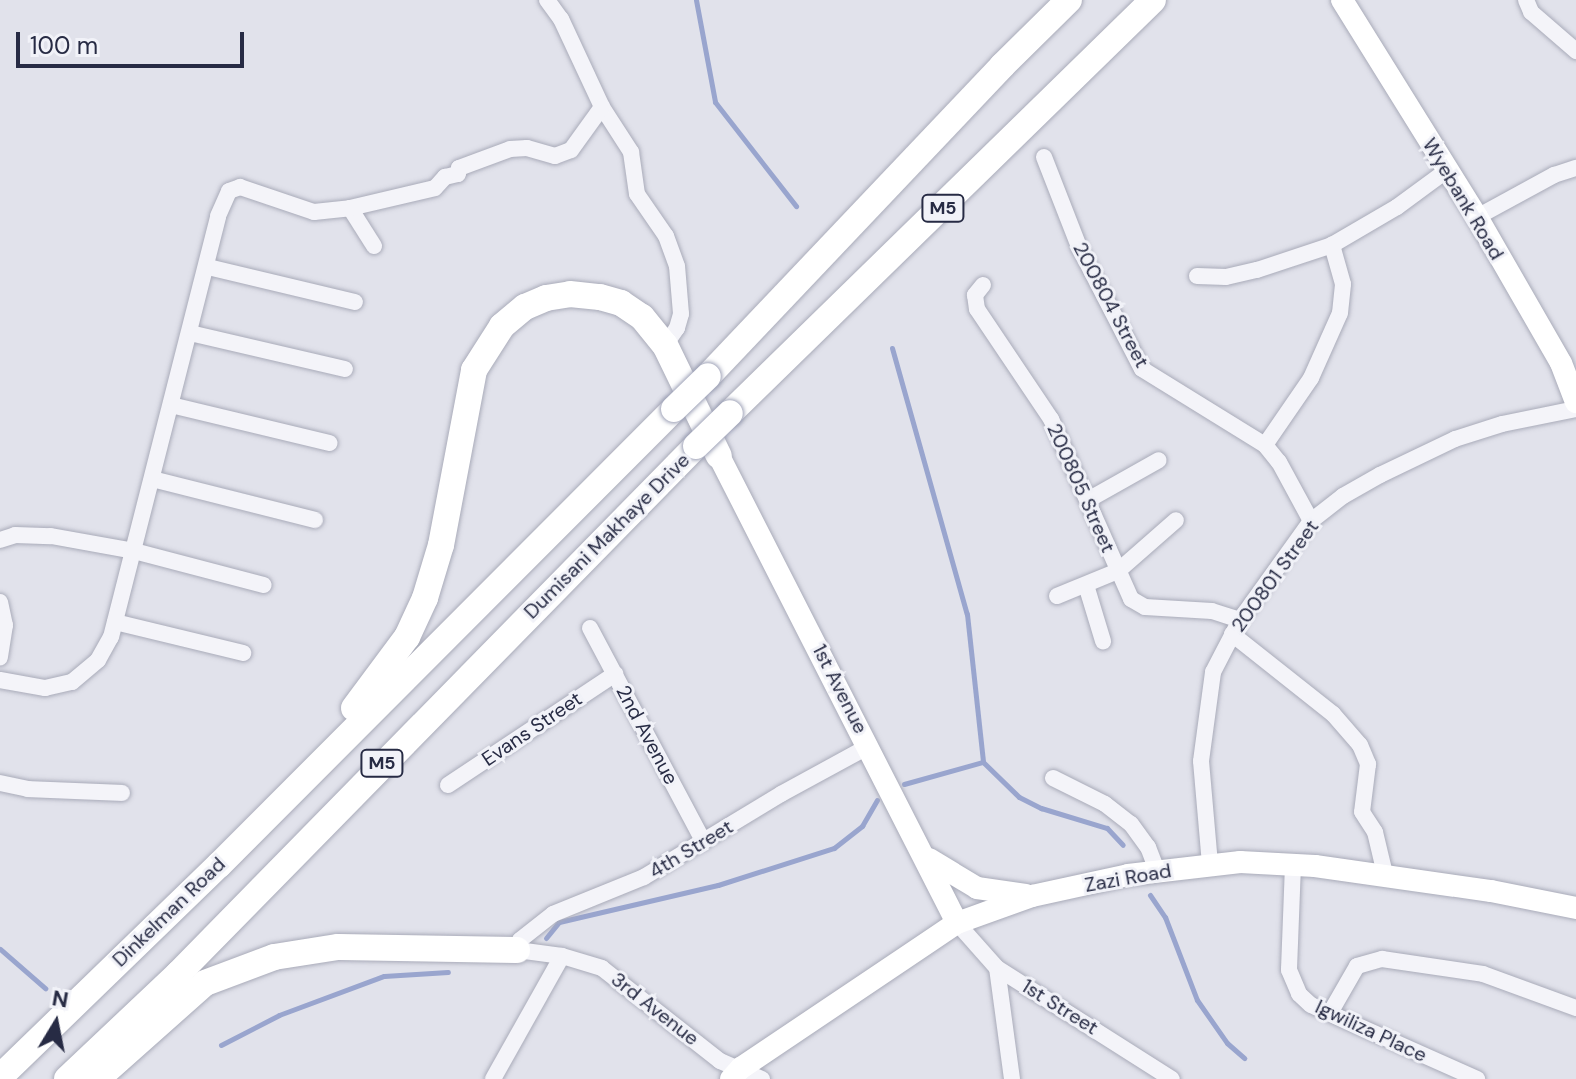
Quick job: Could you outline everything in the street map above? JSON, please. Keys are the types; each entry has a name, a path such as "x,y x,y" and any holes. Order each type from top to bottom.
{"main road":[{"name":"Dumisani Makhaye Drive","path":"269,813 708,376 1069,0"},
{"name":"Dumisani Makhaye Drive","path":"67,1079 178,974 708,451 730,413 1153,0"},
{"path":"269,813 365,696 407,637 425,598 441,545 474,370 502,326 525,307 546,298 570,294 621,303 642,317 665,345 708,451"},
{"name":"Dinkelman Road","path":"0,1077 269,813"},
{"path":"97,1079 205,983 274,957 338,947 517,950"}],"street":[{"path":"547,0 561,19 602,107 631,152 637,194 666,236 677,266 681,314 677,328 665,345"},
{"name":"Wyebank Road","path":"1342,0 1477,217 1561,363 1576,402"},
{"path":"1526,0 1531,12 1576,51"},
{"path":"0,680 45,688 72,682 98,660 115,622 208,267 218,216 229,191 240,187 314,212 350,208 435,188 445,177 458,174 459,168 510,149 527,148 555,156 571,150 602,107"},
{"name":"200804 Street","path":"1044,157 1079,247 1142,369 1265,445 1279,462 1311,521"},
{"path":"1477,217 1554,175 1576,168"},
{"path":"1197,276 1211,279 1241,274 1332,245 1397,207 1446,171"},
{"path":"350,208 374,246"},
{"path":"1265,445 1311,378 1340,313 1343,284 1332,245"},
{"path":"208,267 355,302"},
{"name":"200805 Street","path":"983,285 975,295 977,309 1051,419 1131,599 1139,605 1212,611 1236,627"},
{"path":"190,333 345,369"},
{"path":"171,405 329,443"},
{"name":"200801 Street","path":"1210,864 1201,787 1203,738 1213,672 1236,627 1311,521 1343,496 1455,439 1502,424 1576,409"},
{"name":"1st Avenue","path":"708,451 869,746 957,923"},
{"path":"1088,500 1159,460"},
{"path":"152,479 315,520"},
{"path":"1057,596 1118,571 1176,520"},
{"path":"0,540 33,534 134,551 264,585"},
{"path":"1086,585 1103,641"},
{"path":"0,602 5,625 0,658"},
{"path":"115,622 243,653"},
{"path":"1236,627 1333,714 1360,745 1368,764 1362,812 1375,832 1385,874"},
{"name":"2nd Avenue","path":"590,628 704,842"},
{"name":"Evans Street","path":"448,785 615,674"},
{"name":"4th Street","path":"517,950 520,940 553,914 644,877 869,746"},
{"path":"1053,778 1119,812 1142,838 1157,871"},
{"path":"0,783 28,789 122,793"},
{"path":"925,856 947,873 977,888 1032,896"},
{"name":"Zazi Road","path":"736,1074 957,923 980,911 1032,896 1157,871 1210,864 1293,865 1385,874 1576,908"},
{"name":"Igwiliza Place","path":"1293,865 1289,970 1299,994 1311,1005 1477,1079"},
{"name":"1st Street","path":"957,923 997,968 1172,1079"},
{"name":"3rd Avenue","path":"517,950 562,956 602,968 736,1074 762,1079"},
{"path":"493,1079 562,956"},
{"path":"1330,1013 1357,966 1382,959 1483,974 1576,1008"},
{"path":"997,968 1012,1079"}],"waterway":[{"path":"696,0 715,102 796,206"},
{"path":"892,348 967,614 983,762 1019,797 1041,808 1107,828 1123,845"},
{"path":"904,784 983,762"},
{"path":"546,938 559,922 718,885 834,848 862,826 877,800"},
{"path":"1150,895 1165,917 1197,1000 1227,1043 1244,1058"},
{"path":"0,949 45,988"},
{"path":"221,1045 279,1015 384,976 448,972"}]}
